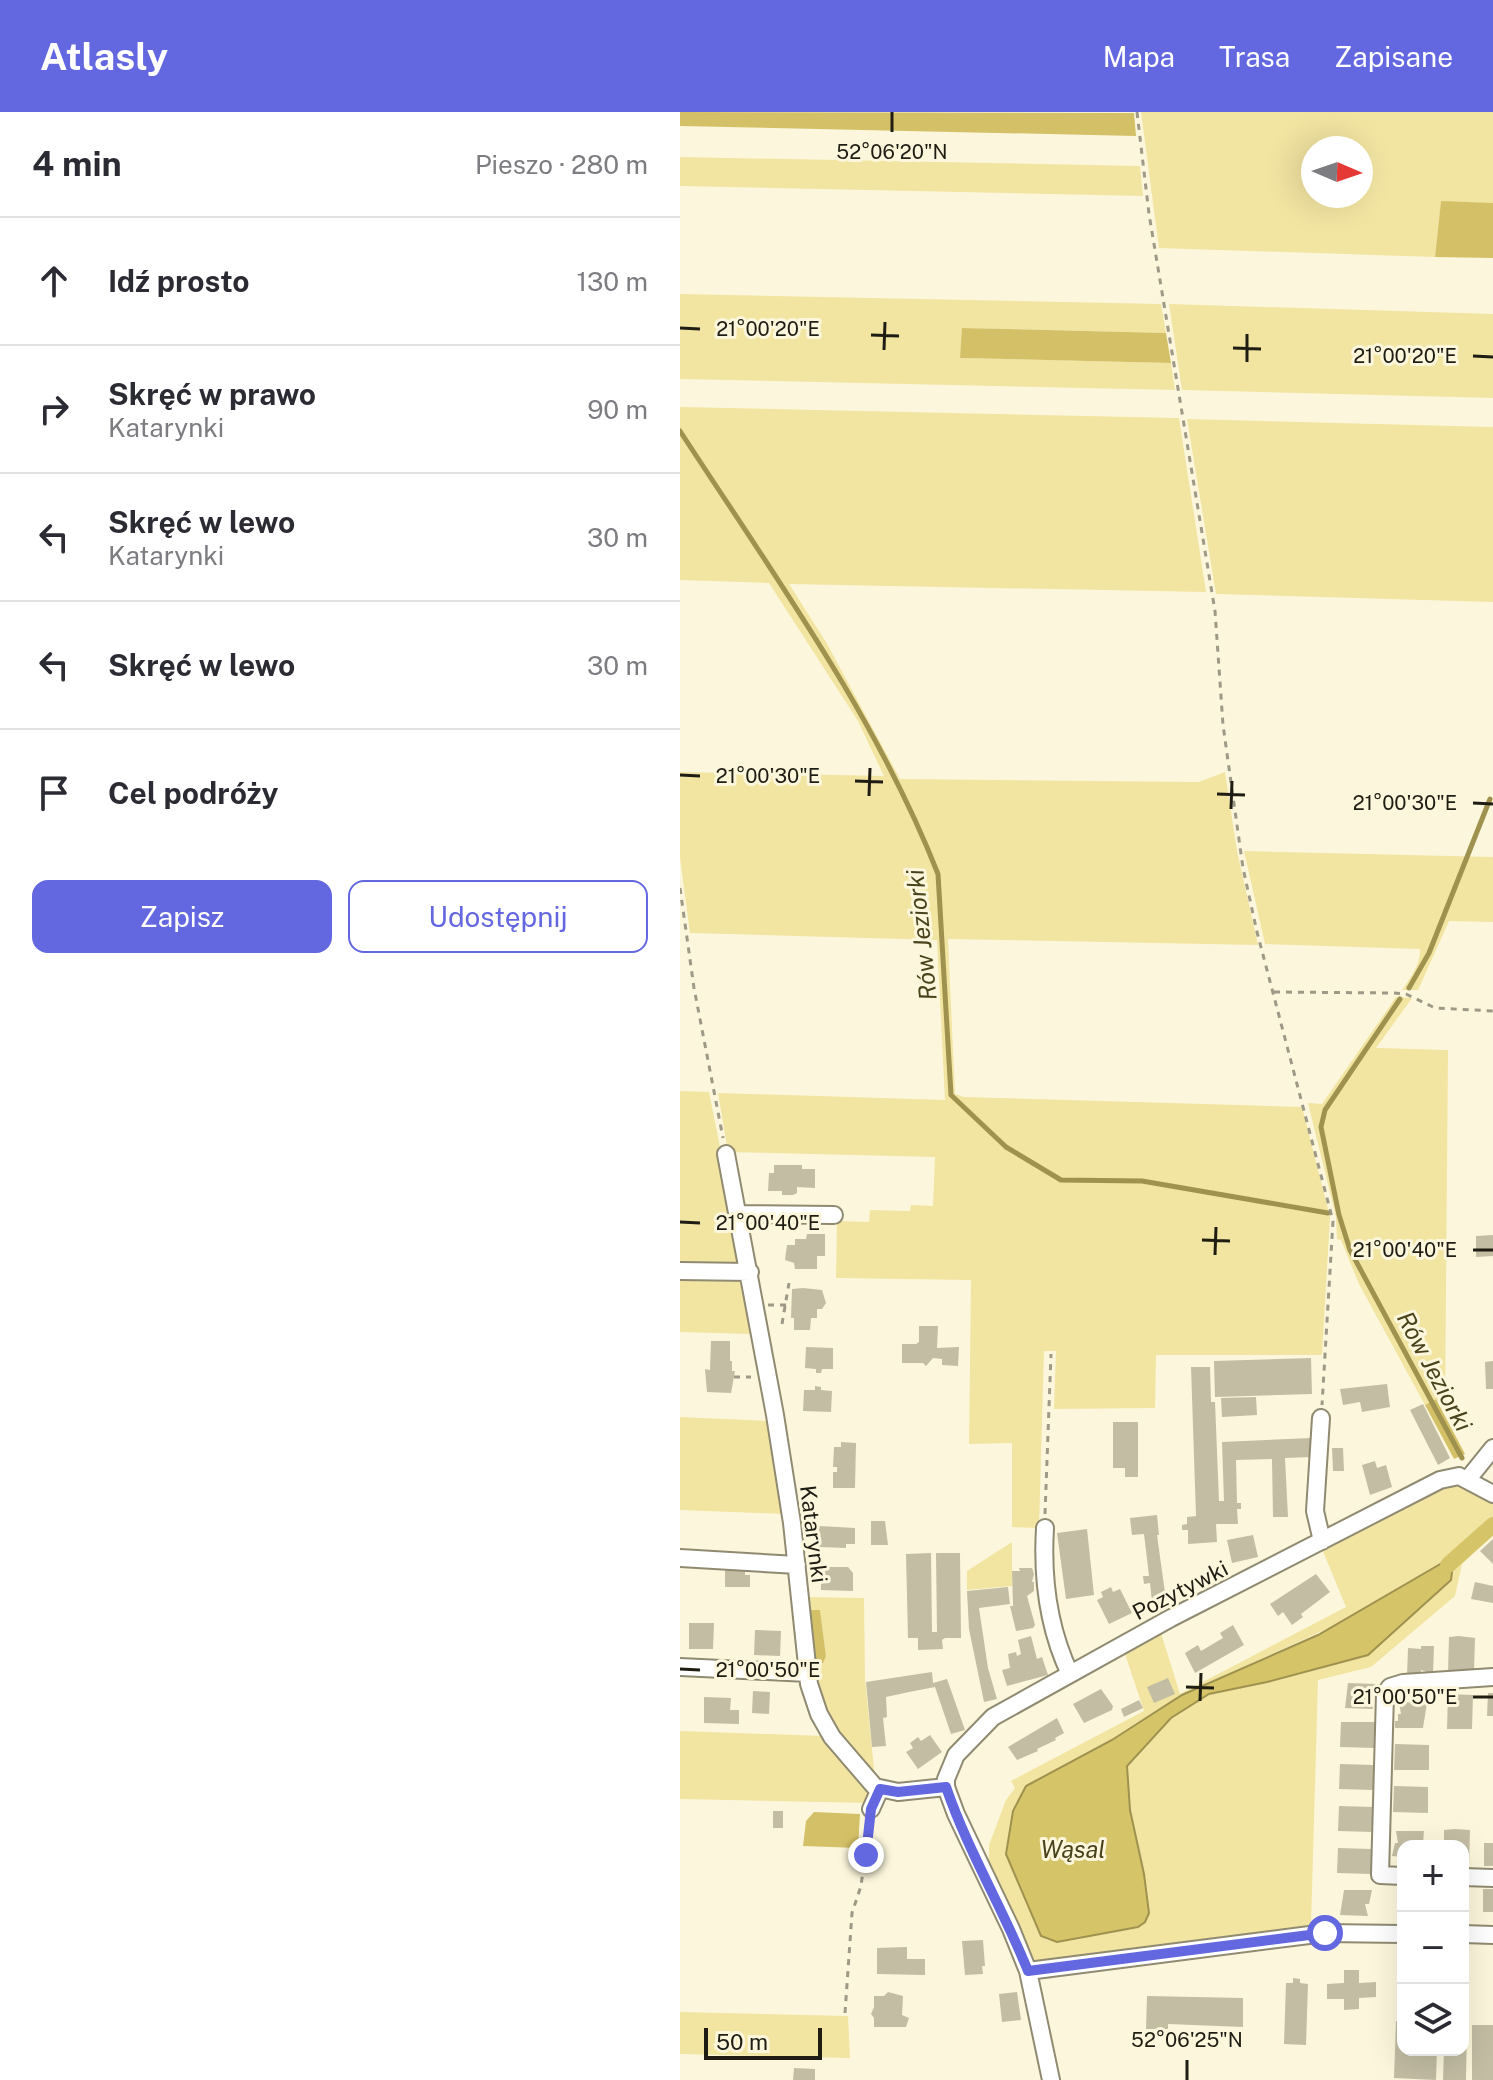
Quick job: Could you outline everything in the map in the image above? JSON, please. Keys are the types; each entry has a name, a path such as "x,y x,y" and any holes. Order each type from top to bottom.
{"street":[{"name":"Katarynki","path":"726,1154 775,1415 797,1565 808,1673 819,1714 827,1730 871,1785 880,1789"},
{"path":"738,1214 834,1215"},
{"path":"680,1271 750,1272"},
{"path":"1321,1418 1315,1511 1322,1541"},
{"path":"1493,1448 1468,1479 1493,1494"},
{"name":"Pozytywki","path":"946,1787 952,1762 993,1717 1171,1618 1440,1480 1459,1476 1468,1479"},
{"path":"1045,1528 1045,1587 1053,1624 1070,1674"},
{"path":"680,1558 797,1565"},
{"path":"680,1667 808,1673"},
{"path":"1397,1876 1380,1875 1385,1694 1390,1687 1403,1683 1493,1677"},
{"path":"871,1809 880,1789 898,1792 946,1787 1028,1971 1051,2080"},
{"path":"1469,1877 1493,1878"},
{"path":"1028,1971 1325,1933 1397,1934"},
{"path":"1469,1934 1493,1935"}],"path":[{"path":"1137,112 1149,214 1215,611 1223,725 1234,815 1254,919 1333,1221 1321,1418"},
{"path":"680,888 694,988 726,1154"},
{"path":"1274,992 1406,994 1435,1008 1493,1011"},
{"path":"782,1324 789,1283"},
{"path":"768,1305 792,1305"},
{"path":"1045,1528 1051,1354"},
{"path":"734,1377 757,1377"},
{"path":"845,2013 852,1913 861,1886 871,1809"}],"shaded area":[{"path":"680,112 1134,113 1136,136 680,126"},
{"path":"1141,112 1493,112 1493,203 1441,202 1435,257 1159,248"},
{"path":"680,157 1140,166 1143,196 680,186"},
{"path":"1441,201 1493,203 1493,258 1435,257"},
{"path":"680,294 1161,304 1166,333 963,328 960,358 1171,363 1175,390 680,379"},
{"path":"1169,304 1493,314 1493,398 1182,390"},
{"path":"962,328 1166,333 1171,363 960,358"},
{"path":"680,407 1179,418 1206,592 789,584 826,642 900,779 1199,782 1225,772 1237,851 1258,945 948,939 955,1094 964,1097 1302,1107 1330,1217 1322,1355 1156,1355 1155,1408 1054,1409 1056,1351 1044,1351 1039,1528 1012,1527 1012,1443 969,1444 971,1280 836,1278 837,1221 869,1222 870,1210 910,1211 911,1205 933,1206 935,1157 728,1152 718,1093 945,1100 937,940 690,933 680,858 680,772 884,776 858,721 769,583 680,580"},
{"path":"1187,419 1493,427 1493,602 1216,594"},
{"path":"1244,851 1493,857 1493,922 1449,921 1418,990 1402,990 1417,965 1420,949 1265,944"},
{"path":"1396,997 1412,998 1376,1048 1448,1050 1445,1413 1436,1399 1425,1405 1359,1284 1341,1240 1337,1239 1336,1217 1308,1103 1322,1104"},
{"path":"680,1091 709,1092 744,1267 680,1265"},
{"path":"680,1277 739,1279 751,1334 680,1332"},
{"path":"1436,1399 1465,1454 1454,1459 1425,1405"},
{"path":"680,1417 768,1421 785,1514 680,1510"},
{"path":"1449,1484 1471,1490 1493,1503 1493,1534 1462,1564 1455,1596 1371,1667 1318,1680 1311,1925 1038,1962 1032,1958 989,1864 989,1845 1006,1800 1015,1788 1011,1781 1144,1711 1124,1651 1161,1633 1180,1694 1346,1607 1322,1549","holes":["1353,1617 1398,1627 1368,1655 1209,1694 1171,1718 1127,1766 1130,1810 1149,1913 1138,1928 1047,1940 1006,1854 1013,1811 1112,1740 1182,1695"]},
{"path":"1012,1542 1012,1586 967,1590 967,1571"},
{"path":"804,1597 864,1598 865,1679 875,1779 867,1774 824,1712 812,1665 826,1656 820,1610 805,1610"},
{"path":"806,1610 820,1610 826,1656 823,1663 812,1665"},
{"path":"680,1731 824,1736 869,1793 868,1803 680,1799"},
{"path":"814,1812 860,1814 858,1848 803,1846 806,1821"},
{"path":"680,2012 848,2016 850,2058 680,2054"}],"water":[{"name":"Wąsal","path":"1442,1563 1448,1565 1452,1572 1451,1580 1368,1655 1209,1694 1171,1718 1127,1766 1130,1810 1149,1913 1145,1922 1138,1927 1057,1942 1041,1936 1006,1854 1013,1811 1026,1786 1112,1740 1182,1695 1318,1635"}],"building":[{"path":"774,1165 802,1165 802,1169 815,1169 815,1188 797,1187 797,1193 793,1195 768,1191 769,1173 774,1173"},
{"path":"807,1234 825,1234 825,1256 817,1256 817,1269 795,1269 794,1263 785,1260 787,1245 795,1245 795,1239 806,1239"},
{"path":"1493,1235 1493,1256 1476,1257 1476,1236"},
{"path":"792,1289 822,1290 826,1303 822,1309 817,1309 817,1318 811,1318 810,1330 794,1330 794,1318 791,1318"},
{"path":"919,1326 938,1326 937,1348 959,1347 958,1366 942,1365 942,1359 933,1358 926,1366 923,1363 902,1363 902,1344 919,1342"},
{"path":"711,1341 730,1341 730,1361 732,1371 735,1371 731,1393 707,1392 705,1369 710,1370"},
{"path":"806,1347 833,1348 833,1369 822,1369 821,1373 816,1373 816,1369 805,1368"},
{"path":"1311,1358 1312,1394 1215,1397 1214,1361"},
{"path":"1493,1361 1493,1389 1486,1389 1485,1362"},
{"path":"1191,1367 1210,1367 1211,1402 1215,1402 1219,1501 1224,1501 1222,1442 1311,1438 1312,1457 1285,1458 1288,1517 1273,1517 1272,1459 1236,1460 1237,1503 1241,1503 1241,1509 1237,1509 1238,1524 1216,1524 1217,1542 1188,1544 1188,1530 1182,1530 1182,1525 1187,1524 1187,1517 1196,1516"},
{"path":"1387,1384 1390,1407 1362,1412 1360,1402 1343,1405 1340,1389"},
{"path":"815,1386 832,1391 831,1412 803,1411 804,1390 815,1390"},
{"path":"1256,1397 1257,1415 1222,1417 1221,1398"},
{"path":"1423,1404 1450,1458 1438,1465 1410,1410"},
{"path":"1113,1422 1138,1422 1138,1477 1125,1477 1125,1468 1113,1468"},
{"path":"841,1442 856,1443 855,1488 833,1488 833,1472 837,1472 837,1467 833,1467 834,1447 841,1447"},
{"path":"1332,1448 1343,1448 1344,1471 1333,1471"},
{"path":"1375,1461 1377,1468 1386,1465 1392,1487 1370,1495 1362,1465"},
{"path":"1157,1515 1166,1600 1152,1602 1150,1583 1144,1584 1143,1576 1149,1576 1144,1534 1132,1535 1130,1518"},
{"path":"871,1521 885,1521 888,1545 871,1545"},
{"path":"819,1526 855,1528 855,1544 846,1544 846,1548 819,1547"},
{"path":"1087,1529 1094,1595 1066,1599 1057,1533"},
{"path":"1253,1535 1258,1557 1232,1563 1227,1540"},
{"path":"1493,1539 1493,1564 1480,1551"},
{"path":"931,1553 932,1632 937,1632 936,1553 960,1553 961,1638 945,1638 942,1640 943,1649 918,1650 918,1638 908,1638 906,1554"},
{"path":"825,1567 848,1567 853,1573 853,1591 821,1590"},
{"path":"1019,1568 1032,1568 1034,1574 1034,1591 1027,1596 1035,1625 1016,1631 1010,1606 1013,1606 1012,1571 1020,1571"},
{"path":"725,1569 745,1570 745,1575 750,1575 750,1587 725,1587"},
{"path":"1316,1574 1330,1592 1301,1614 1303,1617 1292,1625 1283,1612 1278,1616 1270,1604"},
{"path":"1475,1582 1493,1586 1493,1603 1471,1599"},
{"path":"1008,1587 1010,1604 979,1608 988,1668 997,1699 984,1702 969,1629 967,1591"},
{"path":"1111,1587 1113,1592 1120,1589 1132,1613 1109,1624 1097,1600 1103,1597 1101,1592"},
{"path":"689,1623 714,1623 713,1649 689,1649"},
{"path":"1233,1625 1244,1645 1195,1673 1185,1653 1198,1645 1201,1651 1223,1638 1220,1633"},
{"path":"755,1630 781,1631 780,1656 754,1655"},
{"path":"1031,1636 1037,1659 1042,1657 1048,1675 1007,1686 1002,1670 1010,1668 1008,1654 1021,1654 1018,1640"},
{"path":"1449,1637 1475,1638 1474,1672 1448,1672"},
{"path":"1421,1646 1434,1646 1433,1674 1421,1670 1421,1674 1407,1676 1408,1648 1421,1649"},
{"path":"932,1672 933,1683 947,1679 965,1730 951,1734 935,1687 886,1697 887,1717 883,1718 886,1746 872,1747 866,1682"},
{"path":"1168,1678 1175,1694 1154,1703 1147,1687"},
{"path":"1348,1683 1376,1684 1373,1697 1370,1697 1373,1709 1345,1708"},
{"path":"1101,1689 1113,1706 1112,1710 1084,1723 1073,1704"},
{"path":"753,1691 770,1692 769,1714 752,1713"},
{"path":"1488,1693 1493,1693 1493,1716 1487,1716"},
{"path":"1448,1694 1473,1695 1472,1729 1447,1729"},
{"path":"704,1697 731,1698 730,1710 739,1710 739,1724 704,1723"},
{"path":"1139,1700 1143,1708 1124,1717 1121,1709"},
{"path":"1399,1702 1427,1703 1423,1728 1395,1728 1398,1714 1401,1714"},
{"path":"1057,1718 1064,1733 1038,1751 1017,1760 1008,1747"},
{"path":"1341,1722 1375,1722 1375,1748 1340,1747"},
{"path":"930,1735 942,1752 918,1769 906,1752 913,1748 910,1743 918,1737 921,1741"},
{"path":"1395,1744 1429,1745 1429,1770 1394,1770"},
{"path":"1340,1764 1374,1765 1374,1790 1339,1789"},
{"path":"1394,1786 1428,1787 1428,1813 1393,1812"},
{"path":"1339,1806 1373,1807 1373,1832 1338,1831"},
{"path":"773,1811 783,1811 783,1828 773,1828"},
{"path":"1444,1830 1470,1830 1469,1865 1469,1840 1444,1840"},
{"path":"1396,1831 1424,1831 1423,1840 1398,1840"},
{"path":"1397,1843 1397,1856 1392,1856"},
{"path":"1484,1843 1493,1843 1493,1866 1484,1866"},
{"path":"1338,1848 1372,1849 1371,1874 1337,1873"},
{"path":"1483,1889 1493,1889 1493,1912 1483,1912"},
{"path":"1344,1890 1372,1890 1369,1904 1365,1904 1368,1916 1340,1915"},
{"path":"983,1940 983,1974 965,1975 962,1941"},
{"path":"907,1947 907,1959 925,1959 925,1975 877,1974 877,1948"},
{"path":"1344,1970 1359,1970 1359,1983 1376,1982 1376,1997 1359,1998 1359,2009 1344,2010 1344,1999 1327,1999 1327,1984 1344,1983"},
{"path":"1293,1978 1308,1984 1306,2045 1284,2044 1286,1983 1293,1983"},
{"path":"888,1992 903,1996 902,2015 909,2018 906,2027 874,2027 871,2014 874,1996 884,1996"},
{"path":"1017,1992 1021,2020 1002,2022 999,1994"},
{"path":"1147,1996 1243,1998 1243,2027 1168,2024 1168,2029 1146,2029"},
{"path":"1397,2021 1397,2056 1437,2056 1436,2080 1394,2078"},
{"path":"1472,2025 1493,2025 1493,2080 1472,2080"},
{"path":"1444,2056 1466,2056 1466,2080 1443,2080"},
{"path":"794,2068 815,2069 815,2080 793,2080"}],"waterway":[{"name":"Rów Jeziorki","path":"680,431 853,701 913,815 938,874 951,1095 1006,1147 1061,1180 1142,1181 1328,1213"},
{"path":"1409,988 1429,953 1490,799"},
{"name":"Rów Jeziorki","path":"1400,999 1325,1110 1321,1127 1339,1215 1350,1250 1462,1458"},
{"path":"1448,1565 1493,1525"}],"route":[{"path":"866,1855 871,1809 880,1789 898,1792 946,1787 1028,1971 1325,1933"}]}
